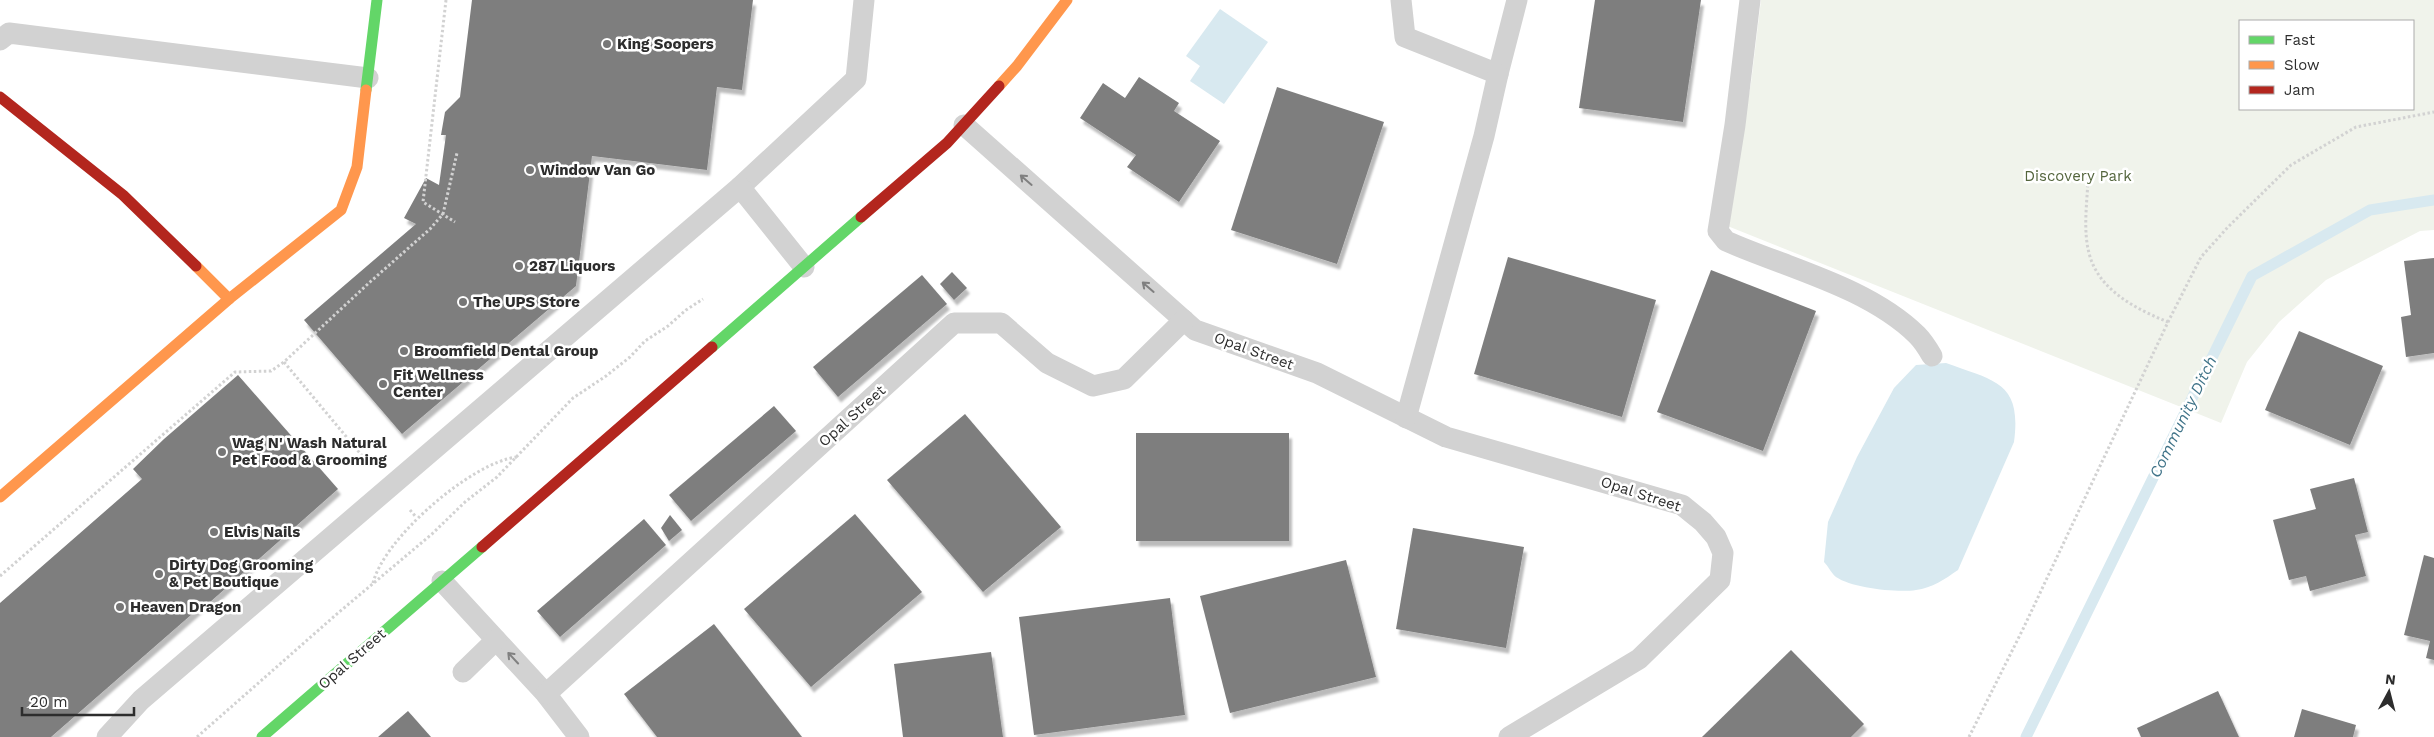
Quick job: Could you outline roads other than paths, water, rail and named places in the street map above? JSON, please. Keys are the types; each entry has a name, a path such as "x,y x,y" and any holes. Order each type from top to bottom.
{"street":[{"path":"0,496 229,299 342,210 357,168 377,0"},
{"name":"Opal Street","path":"262,737 947,143 1017,66 1067,0"},
{"path":"0,97 123,195 229,299"}],"lane":[{"path":"107,737 141,700 740,187 856,79 864,0"},
{"path":"1401,0 1405,37 1498,74"},
{"path":"1406,418 1481,146 1517,0"},
{"path":"1750,0 1736,125 1718,231 1726,241 1820,278 1894,315 1918,336 1932,356"},
{"path":"0,40 9,33 368,78"},
{"name":"Opal Street","path":"964,125 1196,330 1317,373 1446,437 1682,505 1703,522 1716,537 1723,553 1720,580 1639,659 1509,737"},
{"path":"740,187 804,267"},
{"name":"Opal Street","path":"546,694 954,323 1001,323 1047,363 1093,386 1124,379 1184,320"},
{"path":"442,581 546,694 579,737"},
{"path":"463,672 496,640"}],"waterway":[{"name":"Community Ditch","path":"2026,737 2252,276 2370,210 2434,200"}],"place":[{"name":"King Soopers","path":"607,44"},
{"name":"Window Van Go","path":"530,170"},
{"name":"287 Liquors","path":"519,266"},
{"name":"The UPS Store","path":"463,302"},
{"name":"Broomfield Dental Group","path":"404,351"},
{"name":"Fit Wellness Center","path":"383,384"},
{"name":"Wag N' Wash Natural Pet Food & Grooming","path":"222,452"},
{"name":"Elvis Nails","path":"214,532"},
{"name":"Dirty Dog Grooming & Pet Boutique","path":"159,574"},
{"name":"Heaven Dragon","path":"120,607"}],"park label":[{"name":"Discovery Park","path":"2078,176"}]}
